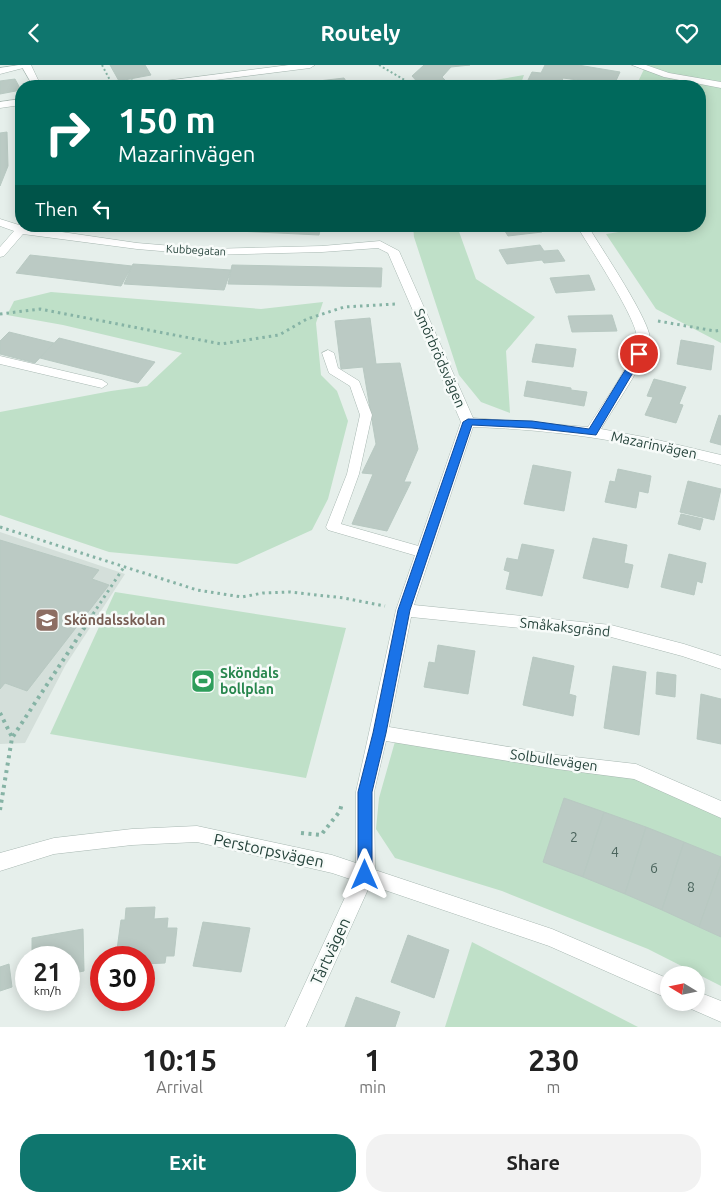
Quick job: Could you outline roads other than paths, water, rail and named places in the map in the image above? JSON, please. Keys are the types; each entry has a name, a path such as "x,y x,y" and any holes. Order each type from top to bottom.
{"street":[{"path":"26,65 34,80"},
{"path":"195,80 310,65"},
{"path":"637,65 667,75 694,80"},
{"path":"706,82 721,85"},
{"path":"0,105 15,103"},
{"name":"Kubbegatan","path":"0,222 15,226"},
{"path":"0,254 19,232"},
{"name":"Kubbegatan","path":"48,232 137,246 208,252 322,249 380,244 393,251"},
{"path":"586,232 638,320 644,339 639,354 592,433"},
{"name":"Smörbrödsvägen","path":"365,875 365,792 380,733 404,610 468,422 393,251"},
{"name":"Mazarinvägen","path":"468,422 532,425 638,439 721,460"},
{"name":"Småkaksgränd","path":"404,610 611,631 684,650 721,663"},
{"name":"Solbullevägen","path":"380,733 636,772 721,810"},
{"name":"Perstorpsvägen","path":"0,862 54,846 132,837 197,835 332,864 552,938 660,985"},
{"name":"Tårtvägen","path":"295,1027 365,875"},
{"path":"705,1005 721,1012"}],"lane":[{"path":"0,71 26,65"},
{"path":"328,353 333,370 355,384 366,415 352,474 333,527 424,553"},
{"path":"0,361 102,384"}],"place":[{"name":"Sköndalsskolan","path":"47,620"},
{"name":"Sköndals bollplan","path":"203,681"}]}
